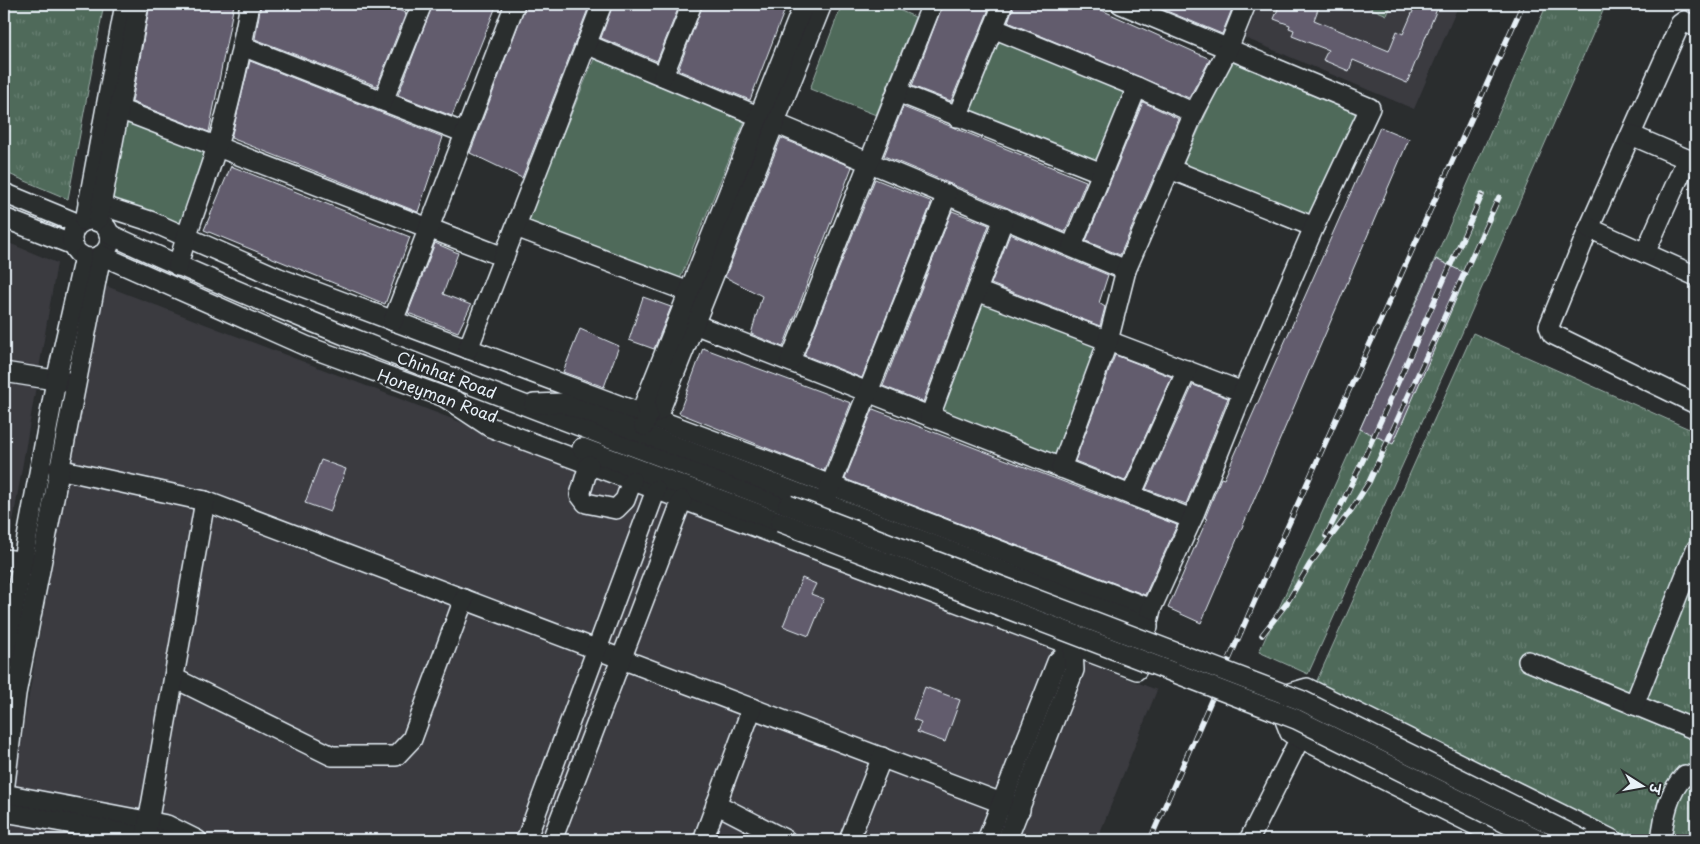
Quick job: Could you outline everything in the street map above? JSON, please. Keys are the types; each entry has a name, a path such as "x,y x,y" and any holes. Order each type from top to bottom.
{"street":[{"path":"86,253 108,246 93,218 125,4"},
{"path":"139,4 119,110 93,218 74,232 86,253 75,383 41,564 10,693 4,793 147,833 165,840"},
{"path":"178,266 185,236 217,147 242,46 250,4"},
{"path":"383,101 421,4"},
{"path":"393,321 515,4"},
{"path":"468,349 602,4"},
{"path":"663,76 692,4"},
{"path":"645,424 660,410 694,324 767,119 804,4"},
{"path":"645,424 645,402 689,292 767,119 822,4"},
{"path":"790,361 932,4"},
{"path":"957,117 1003,4"},
{"path":"446,398 490,427 1138,670 1149,618 1314,227 1370,108 1121,4"},
{"path":"1060,468 1108,341 1126,270 1194,113 1228,49 1246,4"},
{"path":"1696,27 1684,21 1680,24 1589,228 1549,326 1550,332 1696,404"},
{"path":"993,28 1137,87 1194,113"},
{"path":"586,44 1126,270"},
{"path":"242,46 465,133"},
{"path":"1072,246 1137,87"},
{"path":"897,92 1102,173"},
{"path":"119,110 504,256"},
{"path":"1632,135 1692,161 1645,253"},
{"path":"1170,169 1314,227"},
{"path":"4,192 93,218 150,221 279,278 552,380 645,424 1149,618"},
{"path":"827,494 947,194"},
{"name":"Honeyman Road","path":"4,218 306,346 446,398 784,513"},
{"name":"Chinhat Road","path":"93,218 178,266 384,350 525,404 784,513"},
{"path":"930,416 1004,218"},
{"path":"516,227 689,292"},
{"path":"1589,228 1696,276"},
{"path":"4,662 13,560 86,253"},
{"path":"977,291 1243,392"},
{"path":"694,324 1192,519"},
{"path":"1131,495 1187,370"},
{"path":"4,372 75,383"},
{"path":"552,380 563,403"},
{"path":"525,404 563,403 645,424"},
{"path":"590,465 580,495 586,503 616,509 624,500 632,481"},
{"path":"58,469 205,501 1020,810"},
{"path":"526,840 656,490"},
{"path":"552,840 682,500"},
{"path":"147,833 205,501"},
{"path":"784,513 1296,719 1540,840"},
{"path":"784,513 1303,701 1582,840"},
{"path":"1634,704 1696,549"},
{"path":"13,560 41,564"},
{"path":"174,678 332,756 396,756 412,739 464,599"},
{"path":"988,840 1057,662 1074,647"},
{"path":"1007,840 1074,670 1074,647"},
{"path":"1528,661 1696,730"},
{"path":"1505,840 1290,733 1276,697 1307,688 1613,840"},
{"path":"703,840 752,708"},
{"path":"1249,840 1300,738"},
{"path":"849,840 882,757"},
{"path":"1661,840 1663,820 1674,786 1685,775 1696,777"},
{"path":"716,804 786,840"},
{"path":"4,812 147,833 166,825 197,840"}],"shaded area":[{"path":"1258,4 1459,4 1414,109 1245,38"},
{"path":"4,241 57,263 4,574"},
{"path":"106,286 1157,690 1097,840 4,840 69,463"}],"green space":[{"path":"4,4 104,4 68,199 4,172"},
{"path":"842,4 885,4 915,17 876,115 810,89"},
{"path":"1361,4 1392,4 1387,15"},
{"path":"1547,4 1606,4 1462,333 1308,674 1259,652 1360,429"},
{"path":"995,35 1130,91 1098,168 962,113"},
{"path":"594,59 746,118 680,279 527,220"},
{"path":"1230,61 1359,115 1312,218 1183,165"},
{"path":"122,118 210,151 183,232 106,198"},
{"path":"981,295 1102,345 1057,457 934,414"},
{"path":"1473,333 1696,432 1696,840 1631,840 1315,685"}],"building":[{"path":"150,4 234,4 209,132 132,102"},
{"path":"261,4 383,4 406,13 377,86 255,39"},
{"path":"433,4 497,4 452,116 398,95"},
{"path":"526,4 590,4 522,178 470,153"},
{"path":"613,4 680,4 657,61 601,38"},
{"path":"703,4 787,4 750,100 678,70"},
{"path":"943,4 991,4 951,101 912,86"},
{"path":"1014,4 1098,4 1097,8 1210,59 1189,98 1008,22"},
{"path":"1150,4 1234,4 1222,34"},
{"path":"1280,4 1320,4 1314,20 1389,51 1397,31 1403,34 1416,4 1439,4 1407,83 1353,60 1349,71 1323,60 1328,50 1292,36 1294,30 1289,28 1290,25 1274,19"},
{"path":"250,61 443,137 418,212 231,138"},
{"path":"1143,102 1179,119 1120,255 1086,241"},
{"path":"903,107 1086,181 1065,232 884,156"},
{"path":"1380,127 1409,139 1201,623 1168,608 1207,519 1205,518 1221,478 1224,479"},
{"path":"781,138 852,167 783,347 751,334 762,296 725,277"},
{"path":"231,166 410,237 385,304 204,230"},
{"path":"875,179 930,201 931,204 862,378 804,355"},
{"path":"952,211 989,225 923,402 883,386"},
{"path":"1010,234 1108,275 1099,303 1105,307 1100,326 991,284"},
{"path":"435,243 458,253 443,294 471,305 458,332 408,313"},
{"path":"1436,259 1467,274 1393,444 1360,429"},
{"path":"643,297 671,307 654,349 629,340"},
{"path":"580,329 619,346 604,387 563,372"},
{"path":"703,348 851,403 824,471 679,413"},
{"path":"1115,355 1172,377 1125,481 1075,461"},
{"path":"1193,385 1228,398 1186,504 1146,489"},
{"path":"873,409 1177,525 1145,595 845,479"},
{"path":"321,460 346,469 330,512 305,503"},
{"path":"802,578 816,584 811,594 824,599 809,636 783,626"},
{"path":"925,687 960,700 945,742 917,732 921,722 913,719"}],"railway":[{"path":"1150,840 1273,559 1523,4"},
{"path":"1326,536 1363,460 1482,195"},
{"path":"1262,635 1287,603 1310,564 1352,509 1369,482 1499,197"}]}
